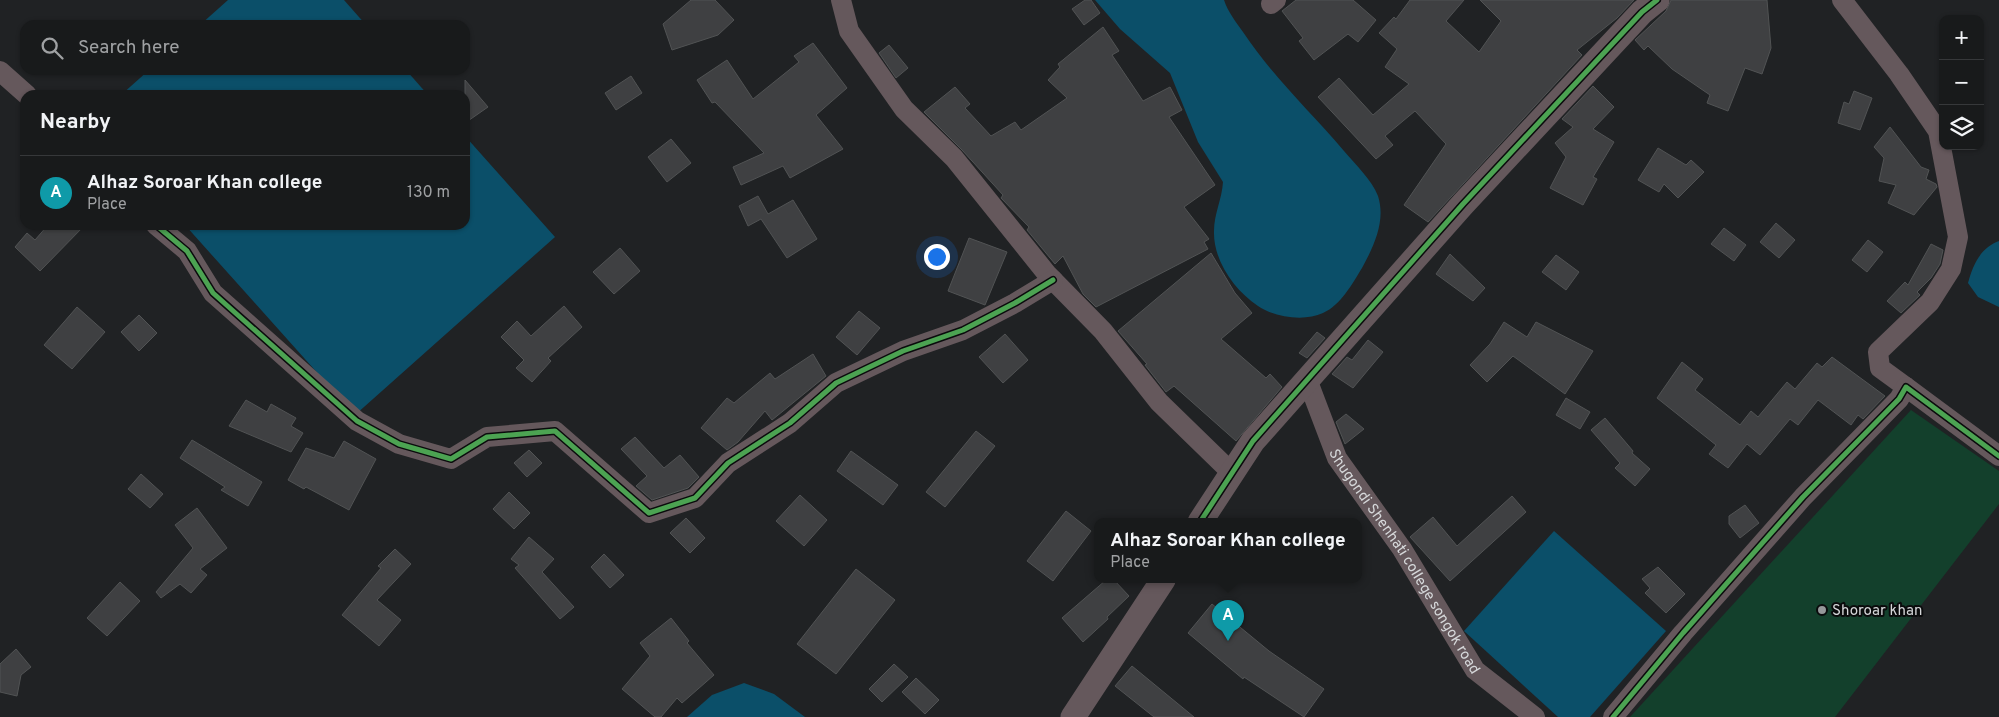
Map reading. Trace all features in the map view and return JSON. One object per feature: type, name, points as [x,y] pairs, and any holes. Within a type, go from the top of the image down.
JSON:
[{"type":"street","points":[[841,0],[849,31],[904,109],[954,158],[1053,280],[1103,331],[1159,402],[1232,473]]},
{"type":"street","points":[[1203,518],[1253,441],[1470,197],[1642,12],[1657,0]]},
{"type":"street","points":[[1842,0],[1899,74],[1938,131],[1958,237],[1950,269],[1930,302],[1878,352],[1880,368],[1999,456]]},
{"type":"street","points":[[0,71],[21,90]]},
{"type":"street","points":[[162,230],[188,251],[213,293],[357,421],[399,444],[451,459],[487,438],[555,431],[649,513],[695,498],[728,463],[790,423],[836,384],[903,351],[963,330],[1016,303],[1053,280]]},
{"type":"street","name":"Shugondi Shenhati college songok road","points":[[1308,379],[1337,458],[1402,549],[1474,670],[1535,717]]},
{"type":"street","points":[[1613,717],[1683,633],[1803,497],[1898,398],[1906,387]]},
{"type":"street","points":[[1073,717],[1161,583]]},
{"type":"green space","name":"Shoroar khan","points":[[1911,410],[1999,471],[1999,504],[1835,717],[1630,717]]},
{"type":"water","points":[[228,0],[344,0],[362,20],[206,20]]},
{"type":"water","points":[[1095,0],[1224,0],[1235,21],[1279,79],[1368,178],[1378,196],[1380,205],[1381,215],[1378,233],[1354,281],[1335,305],[1315,316],[1289,317],[1272,313],[1258,306],[1233,283],[1221,263],[1215,242],[1214,225],[1223,182],[1198,142],[1170,73],[1120,29]]},
{"type":"water","points":[[143,75],[410,75],[424,90],[127,90]]},
{"type":"water","points":[[470,142],[555,237],[355,415],[189,230],[470,230]]},
{"type":"water","points":[[1999,241],[1999,307],[1978,297],[1968,283],[1978,258],[1987,248]]},
{"type":"water","points":[[1554,531],[1666,631],[1590,717],[1558,717],[1464,631]]},
{"type":"water","points":[[744,683],[774,694],[805,717],[687,717],[712,695]]},
{"type":"building","points":[[691,0],[715,0],[734,20],[718,35],[672,50],[663,24]]},
{"type":"building","points":[[1085,0],[1091,0],[1100,13],[1084,25],[1072,9]]},
{"type":"building","points":[[1296,0],[1353,0],[1376,20],[1358,42],[1348,34],[1314,60],[1299,41],[1303,38],[1282,11]]},
{"type":"building","points":[[1410,0],[1464,0],[1446,21],[1479,52],[1501,21],[1480,0],[1634,0],[1617,18],[1577,50],[1582,55],[1428,222],[1404,205],[1446,144],[1415,111],[1385,136],[1393,145],[1376,159],[1318,97],[1339,78],[1373,115],[1409,84],[1385,67],[1397,49],[1379,33],[1394,17],[1396,19]]},
{"type":"building","points":[[1671,0],[1767,0],[1771,48],[1762,74],[1745,68],[1728,111],[1707,103],[1710,95],[1672,69],[1648,46],[1644,50],[1635,40],[1666,11]]},
{"type":"building","points":[[1103,27],[1119,51],[1112,55],[1143,101],[1170,87],[1182,110],[1169,117],[1215,185],[1184,207],[1209,239],[1204,242],[1208,249],[1096,307],[1083,294],[1063,256],[1055,264],[1027,230],[1029,227],[1001,198],[1003,195],[924,112],[955,87],[970,104],[965,108],[991,136],[1015,122],[1021,130],[1067,98],[1048,80],[1060,67],[1058,64]]},
{"type":"building","points":[[813,43],[847,88],[816,115],[843,149],[790,178],[783,166],[741,185],[733,167],[764,153],[715,102],[712,103],[697,80],[727,60],[753,99],[799,62],[794,56]]},
{"type":"building","points":[[889,45],[908,68],[896,78],[879,53]]},
{"type":"building","points":[[631,76],[642,93],[616,110],[605,93]]},
{"type":"building","points":[[465,80],[488,107],[470,120],[470,90],[465,90]]},
{"type":"building","points":[[1593,86],[1614,107],[1593,129],[1614,142],[1593,177],[1597,179],[1583,205],[1550,188],[1566,157],[1555,143],[1573,127],[1562,119]]},
{"type":"building","points":[[1854,91],[1872,98],[1860,130],[1838,123],[1844,102],[1849,104]]},
{"type":"building","points":[[1890,127],[1921,167],[1929,170],[1926,179],[1936,184],[1937,187],[1914,215],[1888,203],[1896,185],[1879,181],[1884,158],[1874,147]]},
{"type":"building","points":[[671,139],[691,163],[667,182],[648,157]]},
{"type":"building","points":[[1658,148],[1686,165],[1691,160],[1704,172],[1678,198],[1664,184],[1659,192],[1638,180]]},
{"type":"building","points":[[758,196],[768,214],[793,200],[817,239],[787,258],[761,219],[748,226],[739,206]]},
{"type":"building","points":[[1776,223],[1795,240],[1779,258],[1760,242]]},
{"type":"building","points":[[1724,228],[1746,245],[1734,261],[1711,244]]},
{"type":"building","points":[[44,230],[80,230],[40,271],[15,247],[27,233],[35,240]]},
{"type":"building","points":[[969,238],[1007,252],[985,305],[948,291]]},
{"type":"building","points":[[1868,240],[1883,252],[1867,272],[1852,260]]},
{"type":"building","points":[[1931,244],[1943,250],[1940,264],[1931,278],[1917,292],[1920,295],[1901,313],[1887,301],[1905,282],[1908,285]]},
{"type":"building","points":[[620,248],[640,271],[614,294],[593,272]]},
{"type":"building","points":[[1211,253],[1235,293],[1252,313],[1221,339],[1266,378],[1270,374],[1282,387],[1236,441],[1174,386],[1166,392],[1145,365],[1147,364],[1118,331]]},
{"type":"building","points":[[1450,254],[1485,288],[1473,301],[1436,274]]},
{"type":"building","points":[[1556,255],[1579,272],[1566,290],[1542,272]]},
{"type":"building","points":[[564,306],[582,327],[548,358],[551,361],[532,382],[516,368],[524,360],[501,337],[517,321],[531,336]]},
{"type":"building","points":[[77,307],[105,332],[72,369],[44,345]]},
{"type":"building","points":[[859,311],[880,328],[857,355],[836,337]]},
{"type":"building","points":[[139,315],[157,333],[139,351],[121,332]]},
{"type":"building","points":[[1504,322],[1527,337],[1536,322],[1593,351],[1565,394],[1513,356],[1487,382],[1470,365],[1490,344]]},
{"type":"building","points":[[1317,332],[1325,338],[1307,358],[1299,353]]},
{"type":"building","points":[[1005,334],[1028,360],[1003,383],[979,357]]},
{"type":"building","points":[[1368,340],[1383,352],[1353,388],[1332,374],[1347,357],[1352,360]]},
{"type":"building","points":[[813,354],[826,376],[772,420],[765,411],[738,442],[727,450],[701,428],[727,398],[734,403],[770,373],[775,379]]},
{"type":"building","points":[[1832,357],[1885,396],[1863,419],[1858,415],[1851,425],[1818,400],[1798,425],[1790,419],[1760,455],[1747,444],[1728,468],[1709,454],[1716,445],[1657,398],[1682,362],[1703,379],[1695,390],[1740,425],[1751,411],[1758,417],[1787,382],[1795,389],[1817,363],[1822,367]]},
{"type":"building","points":[[1566,398],[1590,412],[1580,429],[1556,415]]},
{"type":"building","points":[[246,400],[267,412],[271,404],[296,418],[291,426],[303,433],[291,452],[229,426]]},
{"type":"building","points":[[1346,414],[1364,429],[1345,444],[1336,422]]},
{"type":"building","points":[[1605,418],[1633,451],[1632,453],[1650,469],[1635,486],[1615,468],[1620,463],[1591,430]]},
{"type":"building","points":[[976,431],[995,446],[945,507],[926,492]]},
{"type":"building","points":[[635,437],[664,468],[680,455],[699,477],[688,488],[652,500],[636,486],[647,476],[621,449]]},
{"type":"building","points":[[192,440],[262,482],[248,506],[221,490],[225,487],[180,458]]},
{"type":"building","points":[[344,441],[376,459],[349,510],[306,487],[304,489],[288,480],[306,448],[334,458]]},
{"type":"building","points":[[529,450],[542,463],[527,477],[514,463]]},
{"type":"building","points":[[851,451],[898,485],[883,505],[837,471]]},
{"type":"building","points":[[141,474],[163,494],[150,508],[128,489]]},
{"type":"building","points":[[509,492],[530,513],[514,529],[493,509]]},
{"type":"building","points":[[800,495],[827,520],[804,546],[776,521]]},
{"type":"building","points":[[1512,496],[1526,512],[1450,581],[1410,537],[1433,517],[1457,546]]},
{"type":"building","points":[[1745,505],[1759,523],[1740,538],[1729,524],[1729,516]]},
{"type":"building","points":[[197,508],[227,548],[200,569],[207,575],[191,593],[180,584],[161,598],[156,592],[193,548],[175,525]]},
{"type":"building","points":[[1066,511],[1091,531],[1053,581],[1027,561]]},
{"type":"building","points":[[686,518],[705,538],[690,553],[670,533]]},
{"type":"building","points":[[529,537],[554,559],[542,572],[574,607],[560,619],[515,568],[519,565],[511,559]]},
{"type":"building","points":[[395,549],[411,564],[377,600],[401,620],[379,646],[342,615],[381,568],[378,566]]},
{"type":"building","points":[[604,554],[624,575],[610,588],[591,567]]},
{"type":"building","points":[[1658,567],[1685,594],[1666,613],[1645,593],[1650,588],[1642,579]]},
{"type":"building","points":[[856,569],[895,600],[836,674],[797,644]]},
{"type":"building","points":[[120,582],[140,601],[107,636],[87,618]]},
{"type":"building","points":[[1103,583],[1117,583],[1129,596],[1083,642],[1062,618]]},
{"type":"building","points":[[1212,604],[1269,651],[1324,689],[1304,717],[1244,677],[1243,679],[1188,633]]},
{"type":"building","points":[[671,618],[689,641],[687,643],[714,675],[682,703],[677,698],[661,717],[655,717],[622,689],[650,656],[640,643]]},
{"type":"building","points":[[16,649],[31,667],[21,675],[17,696],[0,692],[0,664]]},
{"type":"building","points":[[894,664],[908,677],[882,702],[869,689]]},
{"type":"building","points":[[1132,666],[1194,717],[1154,717],[1115,686]]},
{"type":"building","points":[[916,678],[939,700],[925,714],[902,692]]},
{"type":"cycle path","points":[[1203,518],[1253,441],[1463,204],[1642,12],[1657,0]]},
{"type":"cycle path","points":[[162,230],[187,251],[213,293],[357,421],[399,444],[451,459],[487,437],[555,431],[649,513],[695,498],[728,463],[790,423],[836,383],[903,351],[963,330],[1015,303],[1053,280]]},
{"type":"cycle path","points":[[1613,717],[1683,633],[1803,497],[1899,399],[1906,387],[1999,456]]},
{"type":"place","name":"Shoroar khan","points":[[1822,610]]},
{"type":"place","name":"Alhaz Soroar Khan college","points":[[1228,641]]}]
